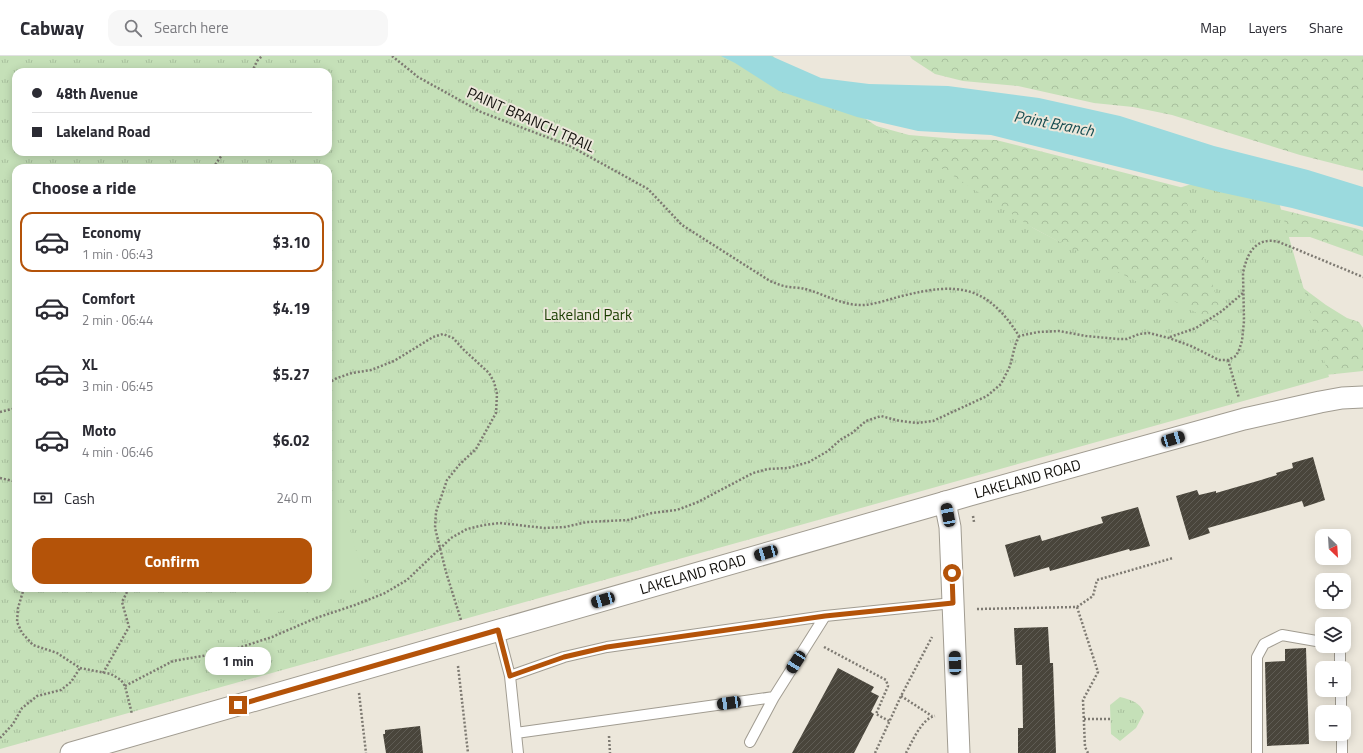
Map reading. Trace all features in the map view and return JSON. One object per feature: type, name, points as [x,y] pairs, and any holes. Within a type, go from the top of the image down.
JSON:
[{"type":"street","name":"LAKELAND ROAD","points":[[71,753],[945,502],[1244,419],[1320,402],[1342,398],[1363,397]]},
{"type":"street","points":[[945,502],[950,527],[959,753]]},
{"type":"lane","points":[[510,676],[564,657],[607,647],[825,616],[953,603]]},
{"type":"lane","points":[[750,742],[774,696],[825,616]]},
{"type":"lane","points":[[498,630],[510,676],[518,753]]},
{"type":"lane","points":[[1257,753],[1257,658],[1264,644],[1282,634],[1315,641]]},
{"type":"lane","points":[[516,733],[774,696]]},
{"type":"lane","points":[[1342,741],[1342,753]]},
{"type":"path","points":[[254,68],[257,61],[262,56]]},
{"type":"path","name":"PAINT BRANCH TRAIL","points":[[392,56],[418,77],[482,112],[570,146],[648,189],[682,224],[770,281],[783,286],[804,288],[845,304],[864,305],[939,289],[962,289],[982,296],[995,306],[1009,321],[1019,336]]},
{"type":"path","points":[[125,686],[173,661],[226,652],[385,593],[407,580],[451,538],[461,532],[484,525],[500,523],[544,528],[565,527],[587,522],[628,520],[652,513],[677,510],[698,502],[753,472],[768,469],[788,468],[809,462],[828,451],[840,440],[866,422],[881,416],[900,421],[917,423],[933,420],[986,396],[1001,384],[1010,366],[1019,336],[1038,332],[1058,331],[1086,336],[1128,339],[1139,334],[1149,333],[1191,346],[1218,360],[1228,360],[1236,356],[1242,341],[1244,321],[1243,273],[1247,257],[1253,248],[1263,241],[1271,240],[1279,242],[1363,278]]},
{"type":"path","points":[[1169,338],[1196,328],[1222,311],[1244,292]]},
{"type":"path","points":[[332,381],[352,373],[371,370],[394,361],[433,337],[444,334],[453,338],[489,373],[494,382],[497,394],[496,413],[476,449],[460,464],[447,480],[436,512],[435,528],[461,622]]},
{"type":"path","points":[[1228,360],[1244,419]]},
{"type":"path","points":[[0,412],[12,409]]},
{"type":"path","points":[[0,478],[12,480]]},
{"type":"path","points":[[977,609],[1076,607],[1093,596],[1097,580],[1173,558]]},
{"type":"path","points":[[23,592],[18,608],[17,622],[22,633],[33,645],[57,653],[80,668],[111,674],[116,677],[125,686],[132,715]]},
{"type":"path","points":[[103,673],[129,627],[122,602],[127,592]]},
{"type":"path","points":[[1076,607],[1098,672],[1083,700],[1085,747],[1088,753]]},
{"type":"path","points":[[876,753],[901,696],[935,632]]},
{"type":"path","points":[[810,640],[886,680],[888,686],[876,714],[889,721]]},
{"type":"path","points":[[458,666],[468,753]]},
{"type":"path","points":[[0,738],[13,724],[22,708],[37,696],[61,690],[71,682],[80,668]]},
{"type":"path","points":[[359,693],[366,753]]},
{"type":"path","points":[[901,696],[932,716],[938,716]]},
{"type":"path","points":[[906,753],[919,729],[932,716]]},
{"type":"path","points":[[1084,719],[1110,719]]},
{"type":"green space","name":"Lakeland Park","points":[[0,56],[773,56],[789,76],[858,114],[1035,229],[1226,328],[1182,187],[1262,162],[1268,164],[1329,377],[0,749]]},
{"type":"green space","points":[[714,56],[836,115],[909,135],[956,139],[996,140],[1223,198],[1283,210],[1358,229],[1363,231],[1363,256],[1310,237],[1284,237],[1232,335]]},
{"type":"green space","points":[[910,56],[1363,56],[1363,171],[1300,155],[1172,115],[1133,107],[1094,103],[1018,86],[963,81],[935,74],[912,59]]},
{"type":"green space","points":[[1295,282],[1326,305],[1347,318],[1359,322],[1363,328],[1363,371],[1316,376]]},
{"type":"green space","points":[[343,505],[366,586],[318,600],[315,592],[332,592],[332,509]]},
{"type":"green space","points":[[254,592],[306,592],[309,603],[261,617]]},
{"type":"green space","points":[[1120,697],[1138,704],[1144,713],[1136,728],[1120,741],[1111,734],[1110,705]]},
{"type":"water","name":"Paint Branch","points":[[721,56],[771,56],[821,78],[869,84],[948,86],[1039,98],[1120,116],[1214,146],[1308,170],[1363,187],[1363,227],[1292,208],[1219,192],[991,135],[918,131],[857,117],[779,91],[735,63]]},
{"type":"building","points":[[1313,457],[1325,500],[1304,507],[1302,501],[1208,528],[1210,533],[1189,540],[1176,496],[1197,490],[1199,495],[1216,491],[1216,493],[1277,475],[1276,473],[1293,468],[1292,463]]},
{"type":"building","points":[[1138,507],[1150,546],[1130,551],[1129,549],[1050,571],[1049,567],[1014,577],[1005,545],[1040,535],[1042,541],[1103,523],[1101,517]]},
{"type":"building","points":[[1048,627],[1050,663],[1053,663],[1056,753],[1018,753],[1018,728],[1023,728],[1022,665],[1016,665],[1014,628]]},
{"type":"building","points":[[1306,648],[1309,744],[1267,746],[1265,662],[1285,661],[1285,649]]},
{"type":"building","points":[[838,668],[874,687],[871,692],[879,696],[871,712],[874,714],[854,753],[792,753]]},
{"type":"building","points":[[420,726],[423,753],[386,753],[383,734],[385,734],[385,730]]},
{"type":"route","points":[[238,705],[498,630],[510,676],[564,657],[607,647],[825,616],[953,603],[952,573]]}]
